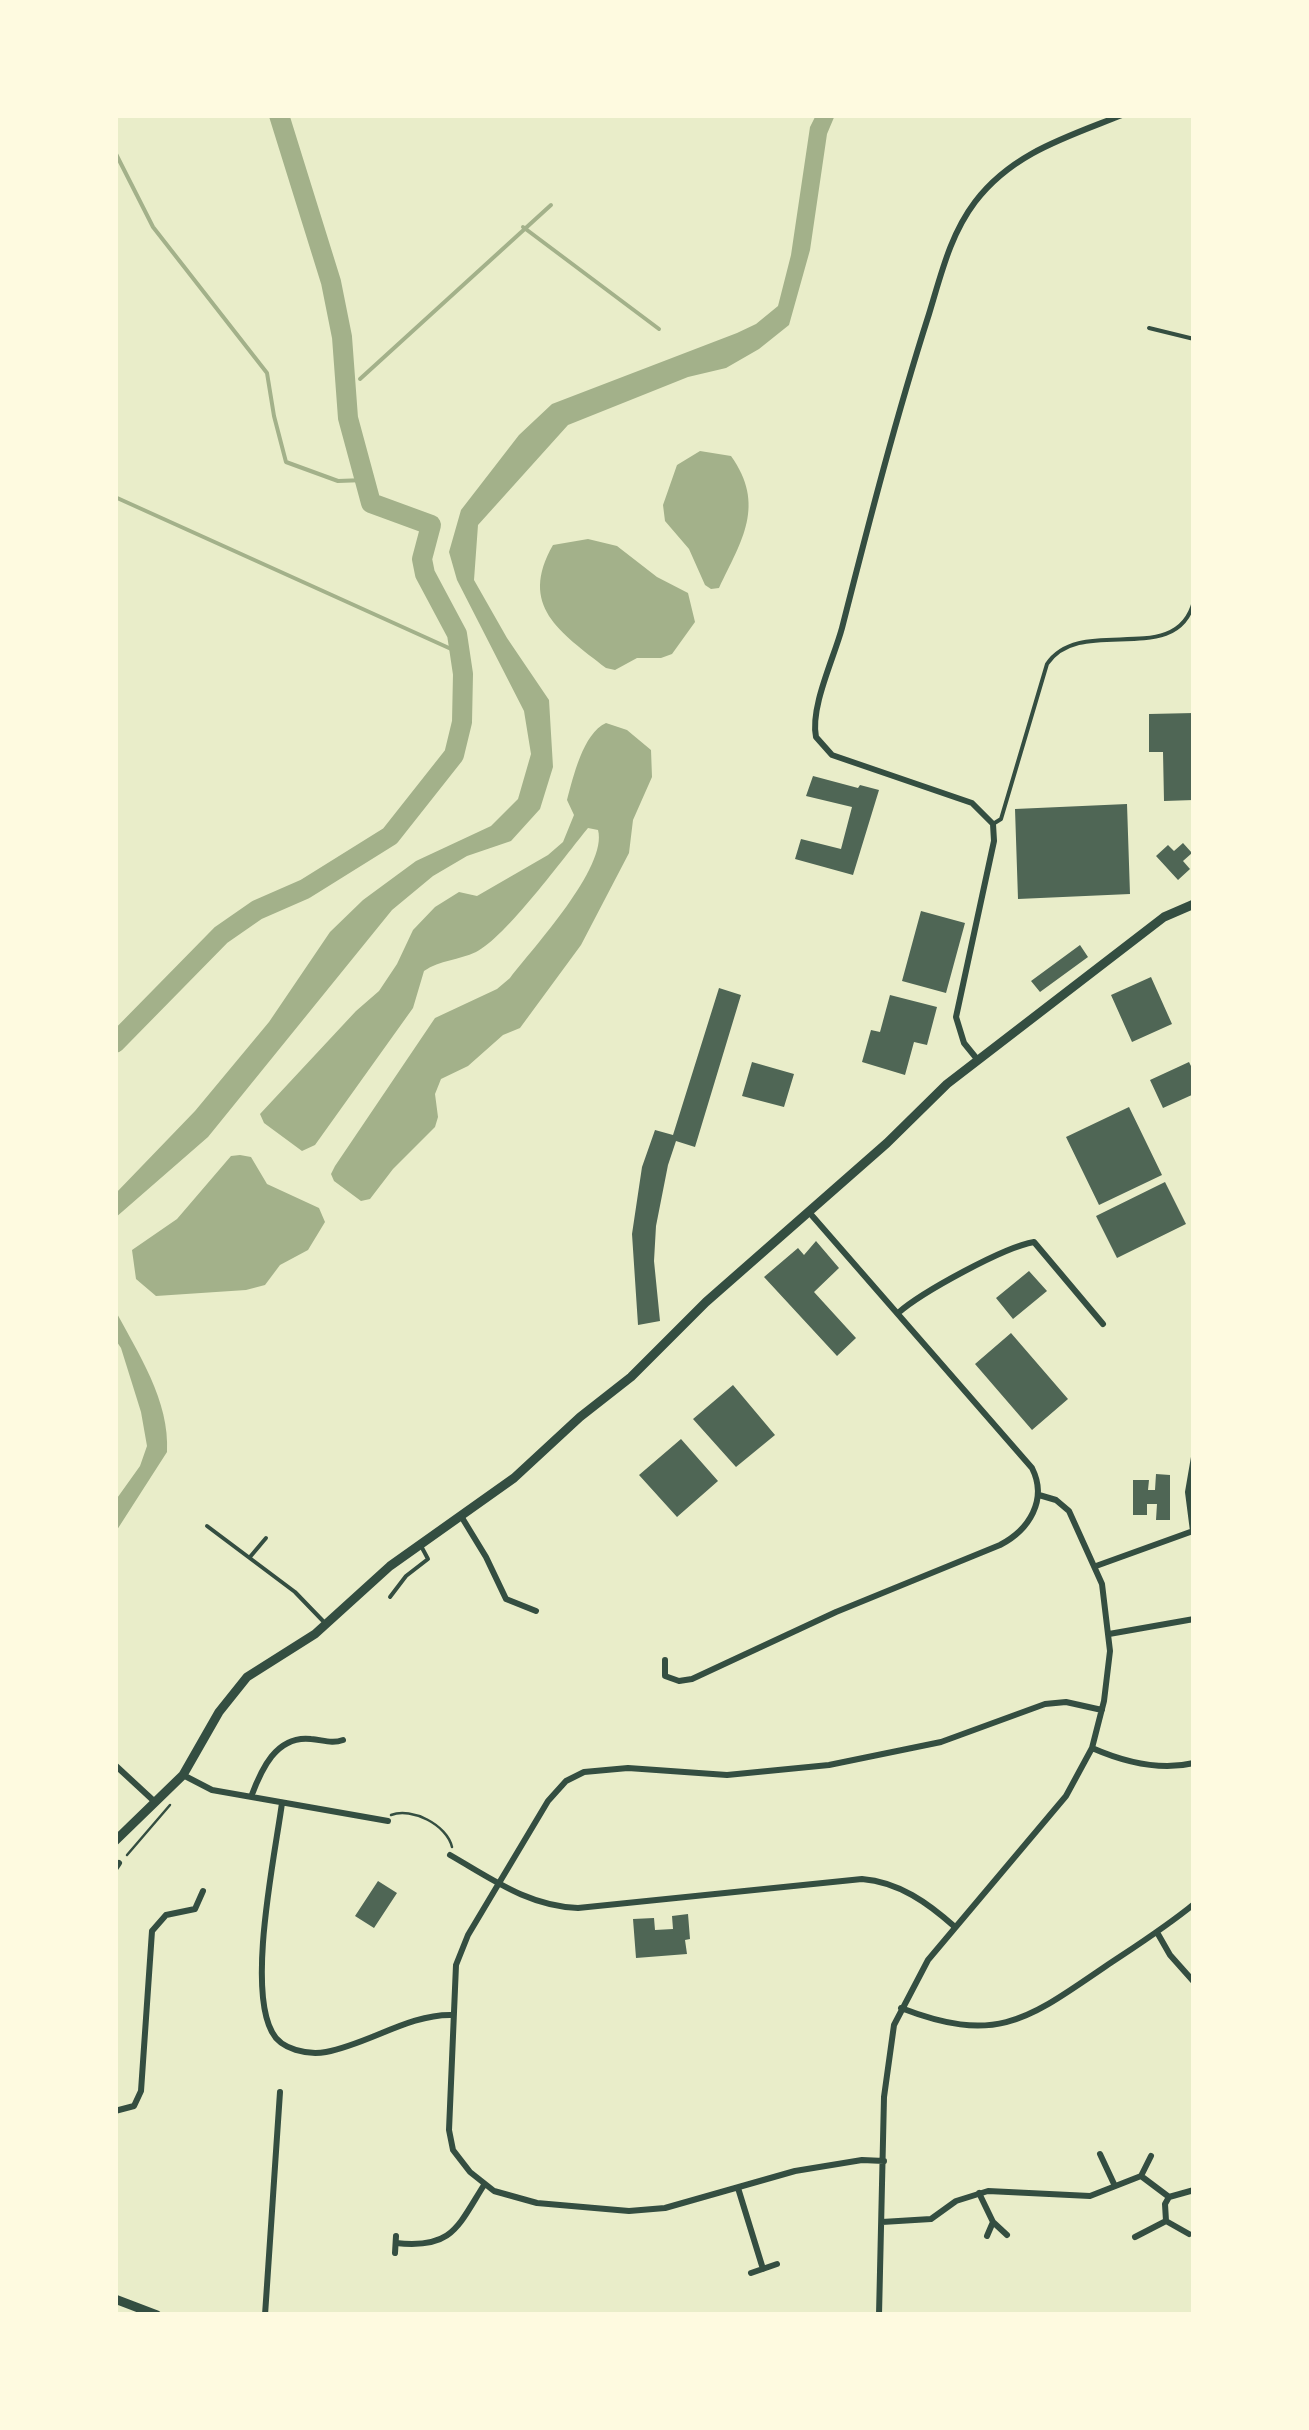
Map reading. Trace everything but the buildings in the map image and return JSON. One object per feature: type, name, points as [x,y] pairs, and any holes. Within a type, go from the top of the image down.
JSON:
[{"type":"street","points":[[977,1059],[964,1044],[956,1017],[994,841],[993,824],[972,803],[832,755],[816,737],[816,715],[904,392],[948,252],[964,218],[988,185],[1022,158],[1063,137],[1122,115]]},
{"type":"street","points":[[115,1841],[183,1775],[237,1688],[270,1660],[306,1640],[419,1543],[514,1478],[580,1417],[631,1377],[808,1210],[977,1059],[1164,918],[1194,904]]},
{"type":"street","points":[[665,1660],[665,1676],[679,1681],[692,1679],[848,1606],[956,1565],[1015,1537],[1032,1516],[1039,1495],[1032,1468],[808,1210]]},
{"type":"street","points":[[898,1313],[971,1270],[1034,1242],[1103,1324]]},
{"type":"street","points":[[1096,1566],[1193,1531],[1188,1492],[1194,1457]]},
{"type":"street","points":[[878,2315],[886,2070],[894,2024],[928,1960],[1066,1796],[1092,1748],[1108,1684],[1109,1634],[1105,1597],[1096,1566],[1069,1511],[1056,1500],[1039,1495]]},
{"type":"street","points":[[460,1515],[506,1599],[536,1611]]},
{"type":"street","points":[[496,1607],[506,1599]]},
{"type":"street","points":[[1109,1634],[1194,1619]]},
{"type":"street","points":[[884,2161],[862,2160],[811,2168],[652,2210],[610,2211],[537,2203],[494,2192],[460,2161],[449,2139],[452,2015],[461,1950],[556,1790],[584,1772],[628,1768],[727,1775],[813,1767],[941,1742],[1045,1704],[1066,1702],[1102,1710]]},
{"type":"street","points":[[251,1797],[262,1767],[289,1742],[302,1738],[338,1743],[344,1740]]},
{"type":"street","points":[[1092,1748],[1136,1763],[1194,1763]]},
{"type":"street","points":[[115,1765],[156,1802]]},
{"type":"street","points":[[183,1775],[201,1787],[388,1821]]},
{"type":"street","points":[[282,1803],[265,1924],[265,2002],[272,2034],[284,2045],[322,2053],[432,2016],[452,2015]]},
{"type":"street","points":[[450,1855],[537,1903],[578,1908],[872,1880],[900,1888],[934,1908],[956,1927]]},
{"type":"street","points":[[115,2110],[134,2106],[141,2091],[149,1952],[155,1924],[166,1914],[195,1909],[203,1892]]},
{"type":"street","points":[[901,2008],[934,2020],[970,2026],[1017,2020],[1049,2006],[1158,1934],[1194,1904]]},
{"type":"street","points":[[1158,1934],[1194,1982]]},
{"type":"street","points":[[265,2315],[280,2092]]},
{"type":"street","points":[[1100,2154],[1114,2184]]},
{"type":"street","points":[[882,2222],[930,2219],[956,2201],[998,2190],[1084,2196],[1141,2176],[1150,2156]]},
{"type":"street","points":[[1141,2176],[1169,2197]]},
{"type":"street","points":[[395,2252],[396,2239],[425,2244],[450,2236],[484,2185]]},
{"type":"street","points":[[738,2188],[762,2269]]},
{"type":"street","points":[[1166,2221],[1165,2204],[1169,2197],[1194,2190]]},
{"type":"street","points":[[978,2193],[993,2222],[1007,2236]]},
{"type":"street","points":[[1166,2221],[1188,2234]]},
{"type":"street","points":[[1135,2236],[1166,2221]]},
{"type":"street","points":[[987,2236],[993,2222]]},
{"type":"street","points":[[751,2273],[778,2264]]},
{"type":"street","points":[[115,2299],[153,2315]]},
{"type":"lane","points":[[1150,328],[1194,339]]},
{"type":"lane","points":[[993,824],[1001,819],[1054,655],[1087,641],[1175,632],[1194,601]]},
{"type":"lane","points":[[207,1526],[295,1592],[326,1624]]},
{"type":"lane","points":[[250,1558],[266,1538]]},
{"type":"lane","points":[[390,1597],[406,1576],[428,1559],[419,1543]]},
{"type":"path","points":[[117,1866],[170,1804]]},
{"type":"path","points":[[388,1821],[396,1813],[414,1814],[446,1833],[452,1844],[450,1855]]},
{"type":"shaded area","points":[[816,115],[835,115],[827,134],[810,250],[789,325],[726,368],[688,377],[568,425],[478,525],[474,580],[549,700],[553,767],[540,809],[511,841],[467,856],[433,876],[392,910],[208,1137],[115,1218],[115,1194],[195,1111],[269,1022],[330,932],[363,900],[416,861],[491,826],[518,799],[531,754],[524,711],[457,580],[449,552],[461,510],[519,435],[552,404],[737,333],[778,306],[791,255],[810,127]]},
{"type":"shaded area","points":[[700,451],[731,456],[747,491],[749,507],[736,554],[719,588],[711,589],[705,585],[689,549],[665,521],[663,505],[677,465]]},
{"type":"shaded area","points":[[588,539],[617,546],[657,577],[688,593],[695,622],[672,654],[637,658],[615,670],[606,668],[573,642],[549,616],[540,585],[543,566],[553,545]]},
{"type":"shaded area","points":[[606,723],[627,730],[651,750],[652,777],[633,820],[629,853],[581,945],[520,1028],[503,1035],[468,1066],[441,1079],[435,1094],[435,1127],[393,1169],[370,1199],[361,1201],[334,1181],[331,1174],[335,1166],[435,1018],[497,989],[551,928],[592,865],[598,830],[588,828],[518,914],[488,944],[424,971],[413,1008],[315,1145],[302,1151],[264,1123],[260,1114],[379,991],[413,930],[435,907],[459,892],[477,896],[548,855],[563,842],[574,815],[567,800],[576,769],[591,736]]},
{"type":"shaded area","points":[[231,1156],[251,1157],[267,1184],[319,1208],[325,1222],[308,1250],[280,1265],[265,1285],[246,1290],[156,1296],[136,1279],[132,1250],[177,1219]]},
{"type":"shaded area","points":[[115,1310],[158,1396],[167,1433],[167,1452],[115,1533],[115,1501],[140,1466],[147,1446],[141,1412],[115,1339]]},
{"type":"waterway","points":[[115,1043],[221,935],[257,910],[305,889],[390,836],[454,755],[462,722],[463,674],[457,634],[425,574],[422,559],[431,525],[371,503],[348,418],[342,337],[331,282],[279,115]]},
{"type":"waterway","points":[[115,152],[153,227],[267,373],[286,462],[338,481],[365,480]]},
{"type":"waterway","points":[[360,379],[551,205]]},
{"type":"waterway","points":[[523,227],[659,329]]},
{"type":"waterway","points":[[346,391],[350,388]]},
{"type":"waterway","points":[[115,497],[460,653]]}]
